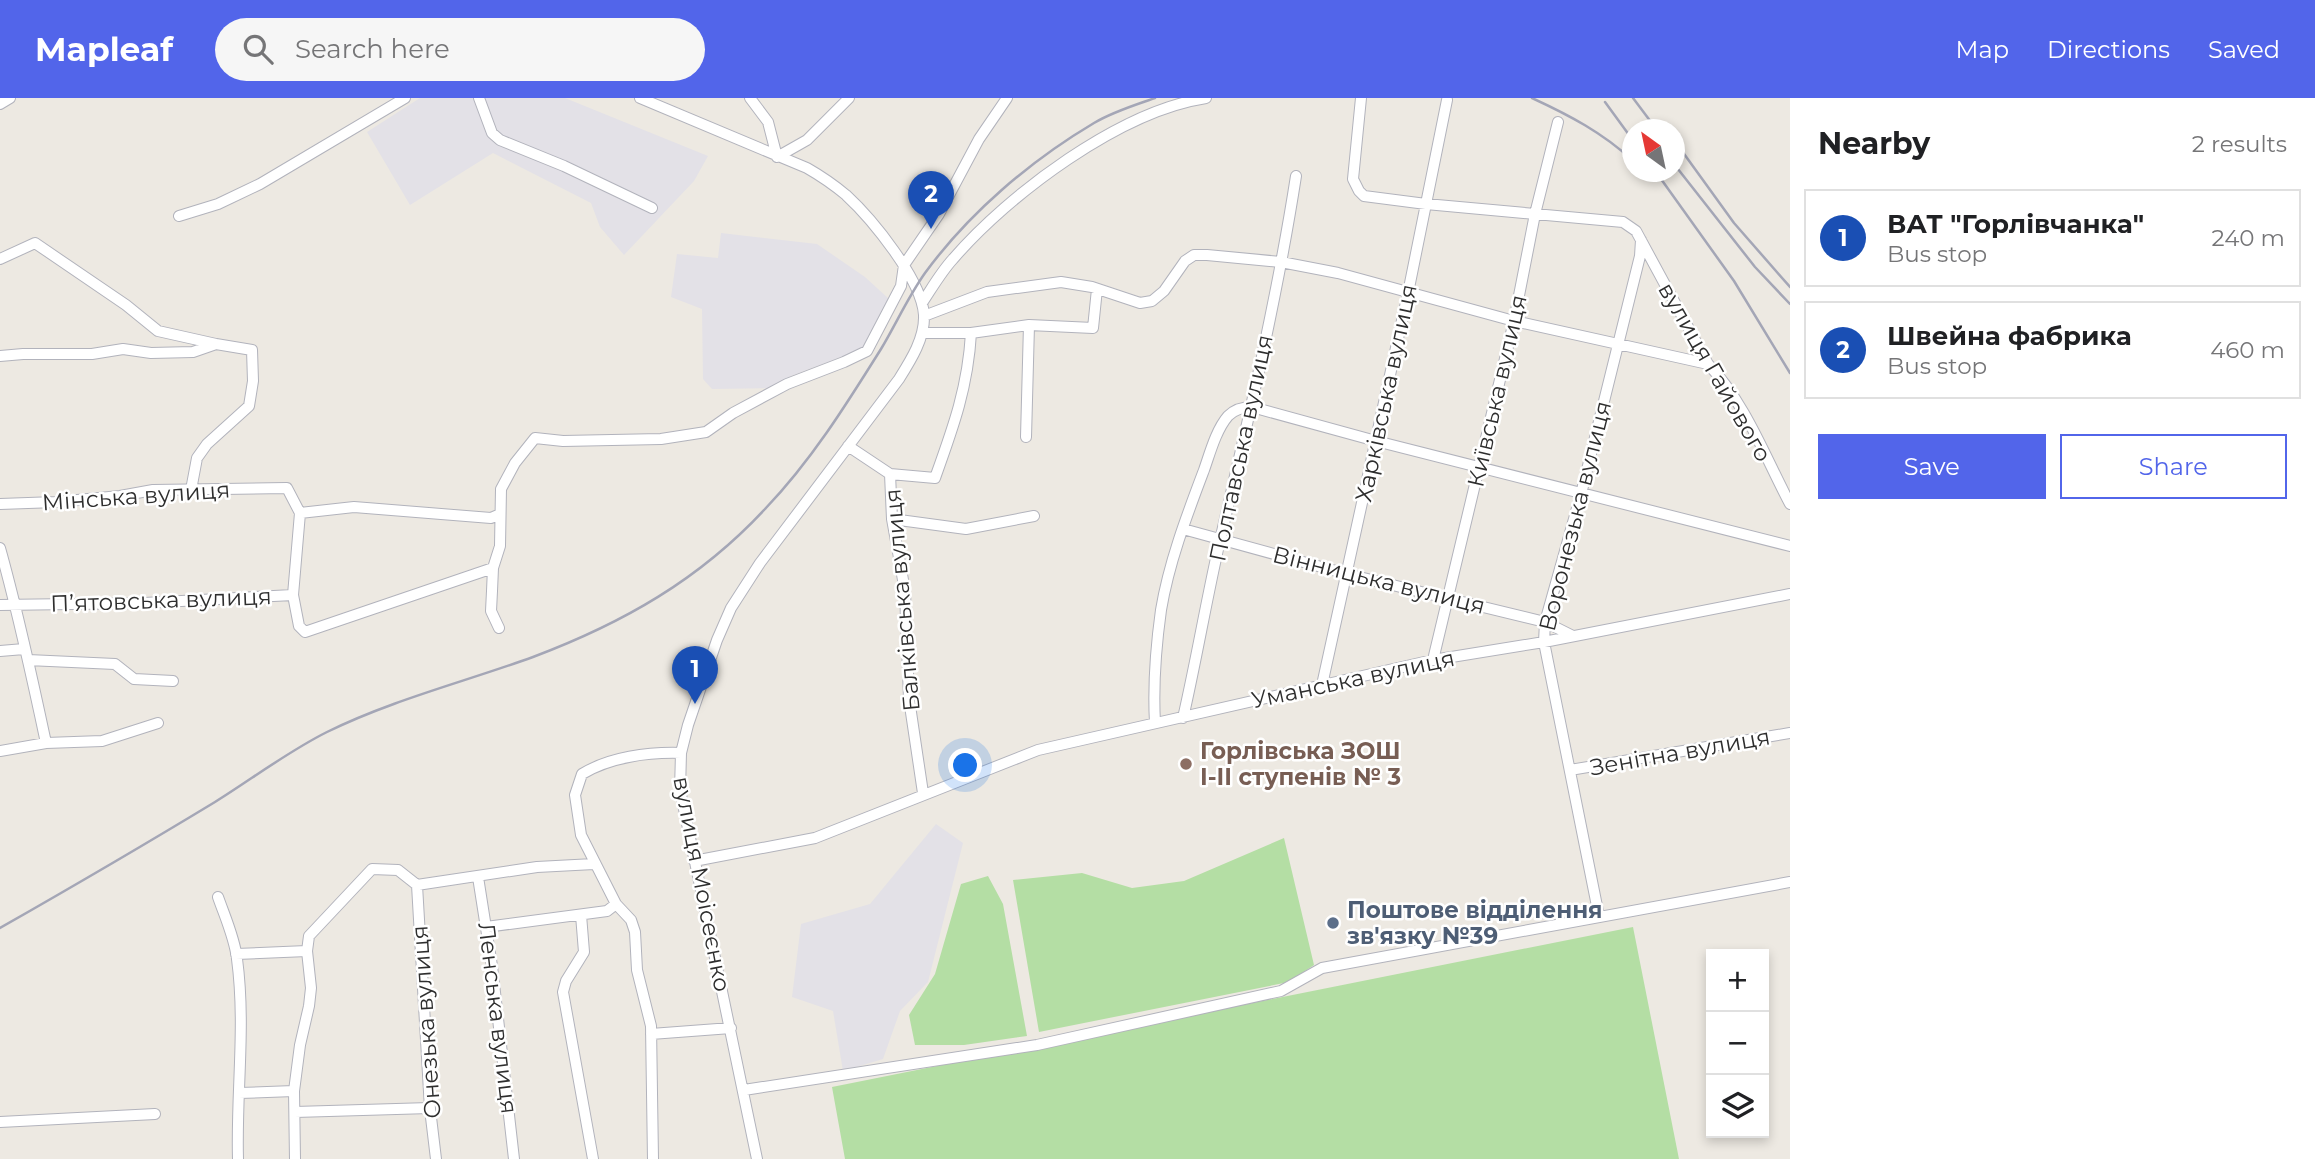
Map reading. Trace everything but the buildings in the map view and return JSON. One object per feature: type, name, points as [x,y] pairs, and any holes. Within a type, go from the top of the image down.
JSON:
[{"type":"street","points":[[0,104],[10,98]]},
{"type":"street","points":[[179,216],[218,204],[260,184],[405,98]]},
{"type":"street","points":[[479,98],[492,133],[500,140],[564,166],[652,208]]},
{"type":"street","name":"вулиця Моісеєнко","points":[[640,98],[807,168],[845,194],[904,265],[922,300],[924,316],[922,333],[914,354],[899,379],[760,563],[732,608],[717,640],[681,753],[680,790],[757,1159]]},
{"type":"street","points":[[750,98],[768,122],[777,156],[807,140],[849,98]]},
{"type":"street","points":[[499,628],[491,611],[493,568],[500,546],[502,489],[515,463],[536,438],[563,442],[661,439],[706,432],[733,413],[787,384],[867,351],[901,286],[904,265],[939,214],[979,139],[1007,98]]},
{"type":"street","points":[[922,300],[952,260],[993,219],[1050,172],[1097,139],[1145,117],[1206,98]]},
{"type":"street","points":[[1362,98],[1353,179],[1364,195],[1426,204],[1623,222],[1636,231],[1641,240]]},
{"type":"street","name":"Харківська вулиця","points":[[1322,685],[1408,293],[1447,100]]},
{"type":"street","name":"Київська вулиця","points":[[1433,660],[1450,597],[1558,122]]},
{"type":"street","name":"Полтавська вулиця","points":[[1183,718],[1220,539],[1252,407],[1282,262],[1296,177]]},
{"type":"street","name":"Воронезька вулиця","points":[[1599,916],[1544,642],[1545,622],[1581,494],[1640,256],[1641,240]]},
{"type":"street","name":"вулиця Гайового","points":[[1641,240],[1708,365],[1722,379],[1754,430],[1790,504]]},
{"type":"street","points":[[0,259],[35,243],[127,305],[158,331],[252,350],[253,381],[249,406],[206,444],[197,458],[191,490]]},
{"type":"street","points":[[924,316],[987,292],[1061,282],[1097,289],[1140,303],[1152,301],[1164,292],[1185,261],[1207,254],[1282,262],[1338,273],[1514,321],[1708,365]]},
{"type":"street","points":[[922,333],[971,333],[1029,326],[1093,328],[1097,289]]},
{"type":"street","points":[[1026,436],[1029,326]]},
{"type":"street","name":"Балківська вулиця","points":[[923,793],[909,699],[905,591],[892,519],[890,474],[935,478],[958,412],[969,368],[971,333]]},
{"type":"street","points":[[0,356],[92,354],[123,349],[193,352],[216,344]]},
{"type":"street","points":[[1155,723],[1161,610],[1183,529],[1215,440],[1228,416],[1241,407],[1252,407],[1581,494],[1790,545]]},
{"type":"street","points":[[848,446],[890,474]]},
{"type":"street","name":"Мінська вулиця","points":[[0,503],[56,502],[153,490],[287,488],[300,513]]},
{"type":"street","points":[[293,595],[300,513],[354,507],[491,517],[500,514]]},
{"type":"street","points":[[892,519],[966,529],[1034,516]]},
{"type":"street","name":"Вінницька вулиця","points":[[1183,529],[1347,574],[1545,622],[1573,636]]},
{"type":"street","points":[[0,548],[16,604],[46,743]]},
{"type":"street","name":"П’ятовська вулиця","points":[[0,605],[144,603],[293,595],[299,626],[305,632],[493,568]]},
{"type":"street","name":"Уманська вулиця","points":[[694,861],[815,838],[923,793],[1038,750],[1433,660],[1544,642],[1790,594]]},
{"type":"street","points":[[0,651],[115,664],[134,678],[173,681]]},
{"type":"street","points":[[0,751],[46,743],[102,741],[158,723]]},
{"type":"street","name":"Зенітна вулиця","points":[[1570,771],[1790,733]]},
{"type":"street","points":[[653,1159],[651,1034],[637,970],[635,932],[631,920],[616,904],[581,835],[575,795],[582,774],[593,768],[642,755],[681,753]]},
{"type":"street","points":[[295,1159],[293,1091],[310,997],[307,951],[309,936],[372,869],[398,870],[417,885],[537,867],[594,864]]},
{"type":"street","name":"Ленська вулиця","points":[[478,877],[514,1159]]},
{"type":"street","points":[[744,1090],[1037,1045],[1282,991],[1322,968],[1790,882]]},
{"type":"street","name":"Онезька вулиця","points":[[417,885],[430,1108],[436,1159]]},
{"type":"street","points":[[218,897],[236,954],[242,1059],[238,1159]]},
{"type":"street","points":[[486,927],[581,915],[612,909],[616,904]]},
{"type":"street","points":[[581,915],[583,952],[566,981],[563,992],[593,1159]]},
{"type":"street","points":[[236,954],[307,951]]},
{"type":"street","points":[[651,1034],[731,1028]]},
{"type":"street","points":[[239,1093],[293,1091]]},
{"type":"street","points":[[295,1112],[430,1108]]},
{"type":"street","points":[[0,1122],[155,1114]]},
{"type":"shaded area","points":[[420,98],[565,98],[708,156],[694,181],[624,255],[600,227],[591,203],[493,153],[410,205],[367,132]]},
{"type":"shaded area","points":[[721,233],[817,244],[865,277],[889,299],[865,348],[791,376],[773,388],[712,389],[703,379],[702,309],[671,297],[677,254],[718,258]]},
{"type":"shaded area","points":[[936,824],[963,843],[928,982],[900,1011],[883,1059],[843,1071],[833,1011],[792,997],[801,924],[870,904]]},
{"type":"green space","points":[[1284,838],[1314,965],[1289,982],[1039,1032],[1013,880],[1082,873],[1132,888],[1184,881]]},
{"type":"green space","points":[[988,876],[1003,904],[1027,1036],[964,1045],[915,1045],[909,1015],[935,974],[961,884]]},
{"type":"green space","points":[[1633,927],[1679,1159],[845,1159],[832,1087]]},
{"type":"railway","points":[[0,928],[108,866],[327,732],[403,701],[566,644],[629,614],[686,578],[740,534],[798,472],[855,391],[925,273],[981,209],[1024,171],[1070,138],[1108,115],[1155,98]]},
{"type":"railway","points":[[1532,98],[1585,125],[1622,152]]},
{"type":"railway","points":[[1633,98],[1649,119]]},
{"type":"railway","points":[[1605,102],[1622,125]]},
{"type":"railway","points":[[1685,155],[1734,223],[1790,287]]},
{"type":"railway","points":[[1685,178],[1755,267],[1790,304]]},
{"type":"railway","points":[[1663,182],[1734,281],[1790,373]]},
{"type":"place","name":"Швейна фабрика","points":[[931,229]]},
{"type":"place","name":"ВАТ \"Горлівчанка\"","points":[[695,704]]},
{"type":"place","name":"Горлівська ЗОШ І-ІІ ступенів № 3","points":[[1186,764]]},
{"type":"place","name":"Поштове відділення зв'язку №39","points":[[1333,923]]}]
